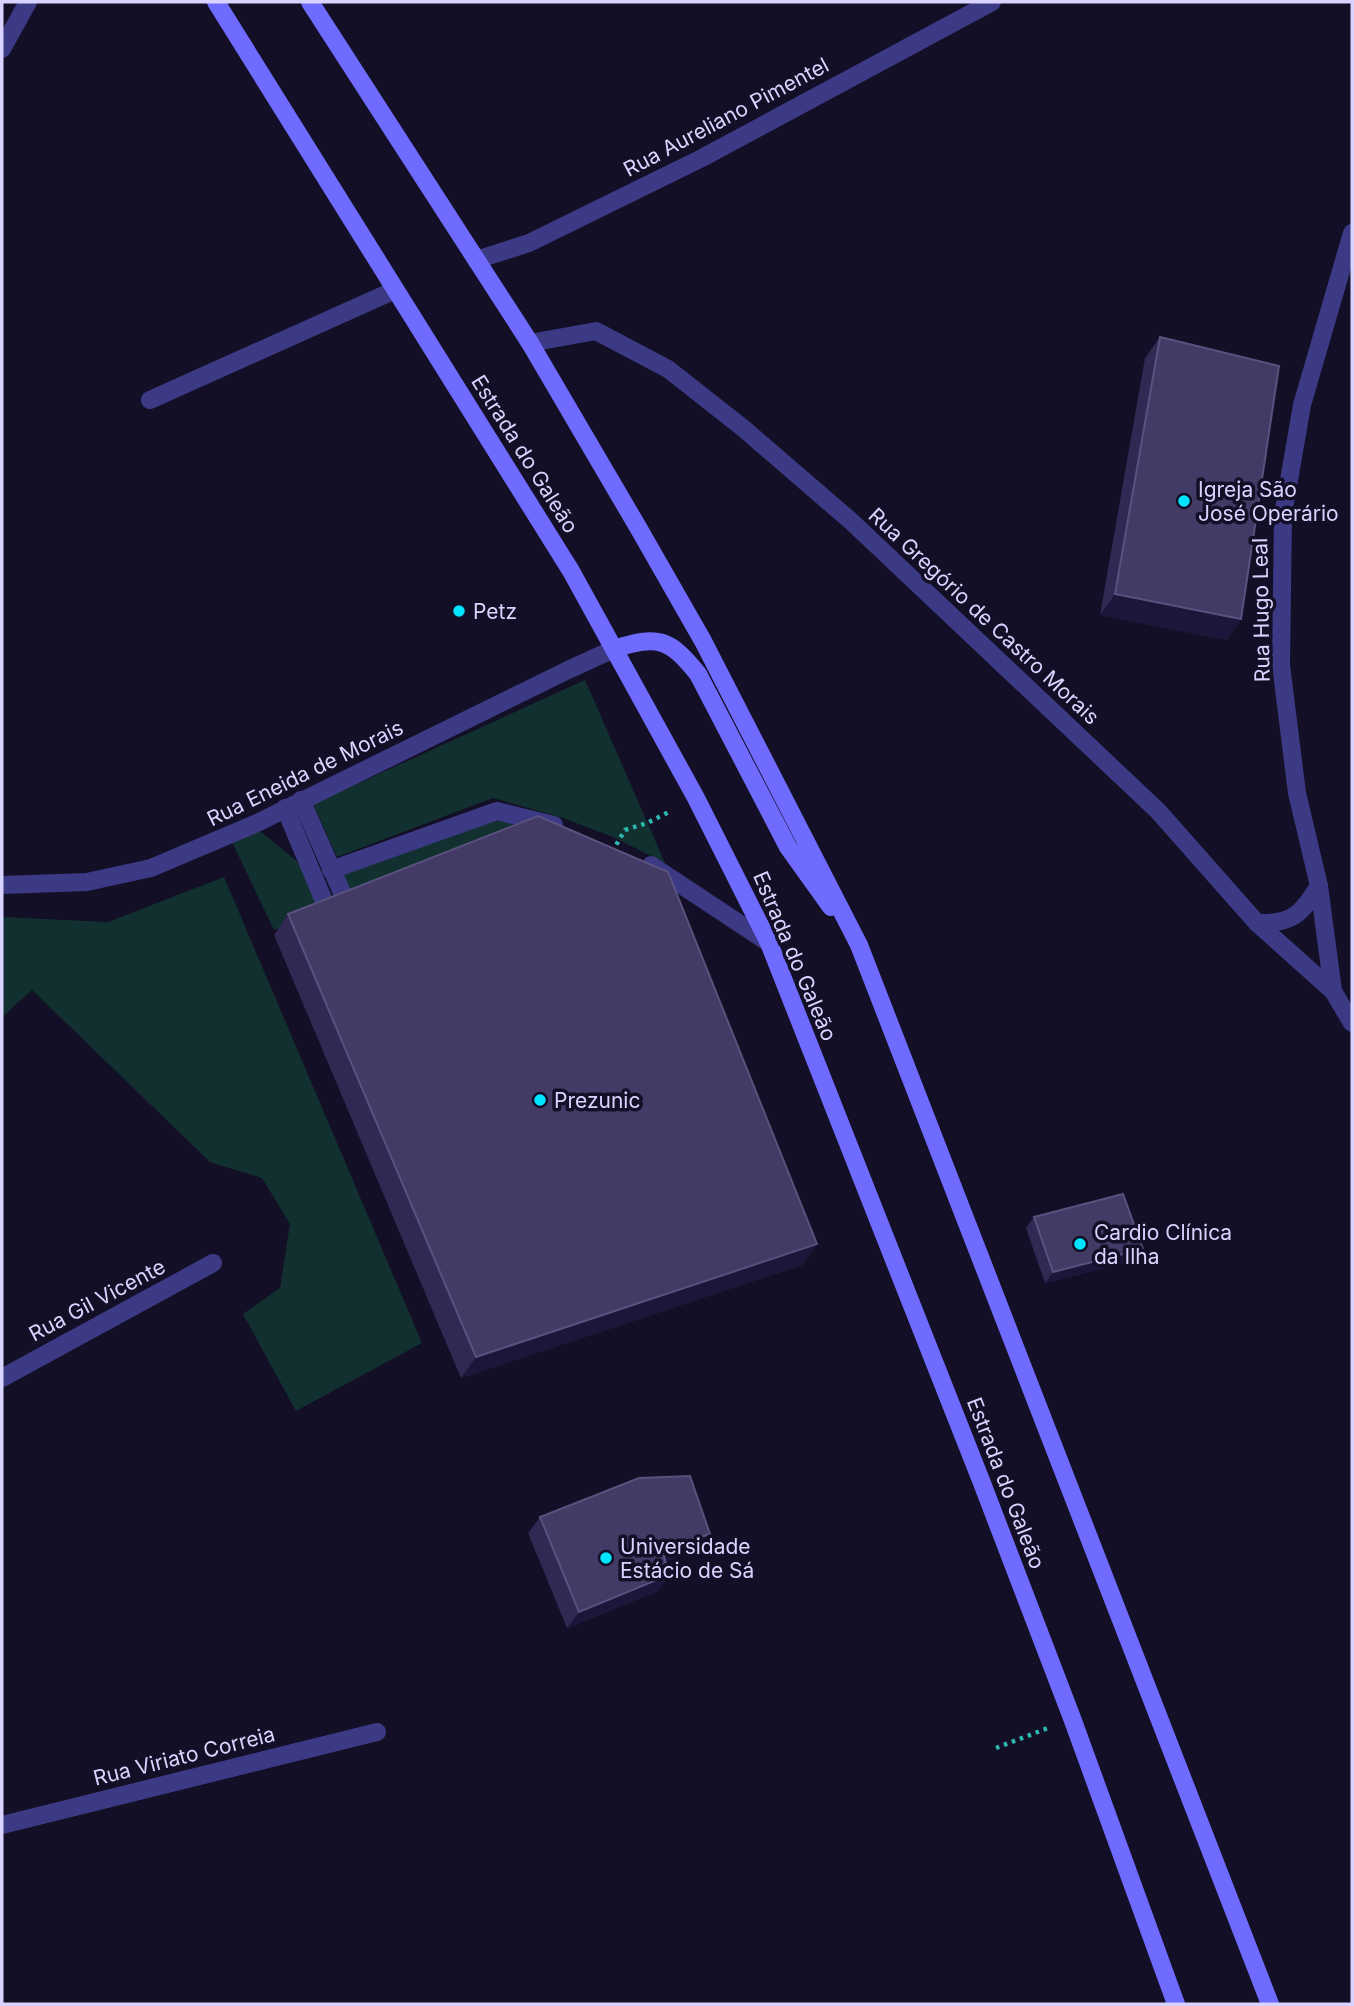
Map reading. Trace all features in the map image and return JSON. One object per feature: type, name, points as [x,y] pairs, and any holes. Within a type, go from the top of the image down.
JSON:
[{"type":"main road","name":"Estrada do Galeão","points":[[216,2],[571,571],[696,798],[769,943],[982,1483],[1072,1718],[1176,2004]]},
{"type":"main road","points":[[316,5],[530,343],[703,641],[859,944],[1270,2004]]},
{"type":"main road","points":[[614,649],[650,641],[668,644],[680,652],[698,674],[788,847],[859,944]]},
{"type":"street","points":[[2,49],[28,2]]},
{"type":"street","name":"Rua Aureliano Pimentel","points":[[476,260],[529,243],[702,158],[992,2]]},
{"type":"street","name":"Rua Hugo Leal","points":[[1333,991],[1319,887],[1297,793],[1281,665],[1283,515],[1303,405],[1352,235]]},
{"type":"street","points":[[150,400],[396,290]]},
{"type":"street","name":"Rua Gregório de Castro Morais","points":[[530,343],[596,331],[668,369],[743,428],[852,522],[1148,802],[1257,923],[1333,991],[1352,1023]]},
{"type":"street","name":"Rua Eneida de Morais","points":[[2,885],[87,882],[151,868],[212,843],[614,649]]},
{"type":"street","points":[[293,804],[331,870],[348,906]]},
{"type":"street","points":[[293,804],[329,913]]},
{"type":"street","points":[[331,870],[497,811],[569,830]]},
{"type":"street","points":[[628,859],[650,865],[769,943]]},
{"type":"street","points":[[1257,923],[1276,924],[1290,920],[1304,910],[1319,887]]},
{"type":"street","name":"Rua Gil Vicente","points":[[2,1378],[213,1263]]},
{"type":"street","name":"Rua Viriato Correia","points":[[2,1825],[377,1731]]},
{"type":"path","points":[[608,859],[625,830],[696,798]]},
{"type":"path","points":[[601,850],[613,849],[628,859]]},
{"type":"path","points":[[996,1748],[1072,1718]]},
{"type":"green space","points":[[585,680],[665,863],[613,837],[560,817],[493,798],[337,857],[313,804]]},
{"type":"green space","points":[[492,817],[520,827],[351,901],[339,874]]},
{"type":"green space","points":[[255,827],[299,863],[321,912],[274,930],[231,840]]},
{"type":"green space","points":[[224,877],[422,1343],[296,1411],[243,1314],[280,1288],[290,1224],[262,1178],[210,1162],[32,990],[2,1017],[2,917],[108,922]]},
{"type":"building","name":"Igreja São José Operário","points":[[1160,337],[1279,366],[1241,619],[1115,594]]},
{"type":"building","name":"Prezunic","points":[[538,816],[668,872],[817,1244],[476,1357],[288,914]]},
{"type":"building","name":"Cardio Clínica da Ilha","points":[[1123,1194],[1143,1249],[1053,1272],[1034,1217]]},
{"type":"building","name":"Universidade Estácio de Sá","points":[[690,1476],[710,1534],[662,1549],[669,1575],[579,1612],[540,1517],[639,1478]]},
{"type":"place","name":"Igreja São José Operário","points":[[1184,501]]},
{"type":"place","name":"Petz","points":[[459,611]]},
{"type":"place","name":"Prezunic","points":[[540,1100]]},
{"type":"place","name":"Cardio Clínica da Ilha","points":[[1080,1244]]},
{"type":"place","name":"Universidade Estácio de Sá","points":[[606,1558]]}]
